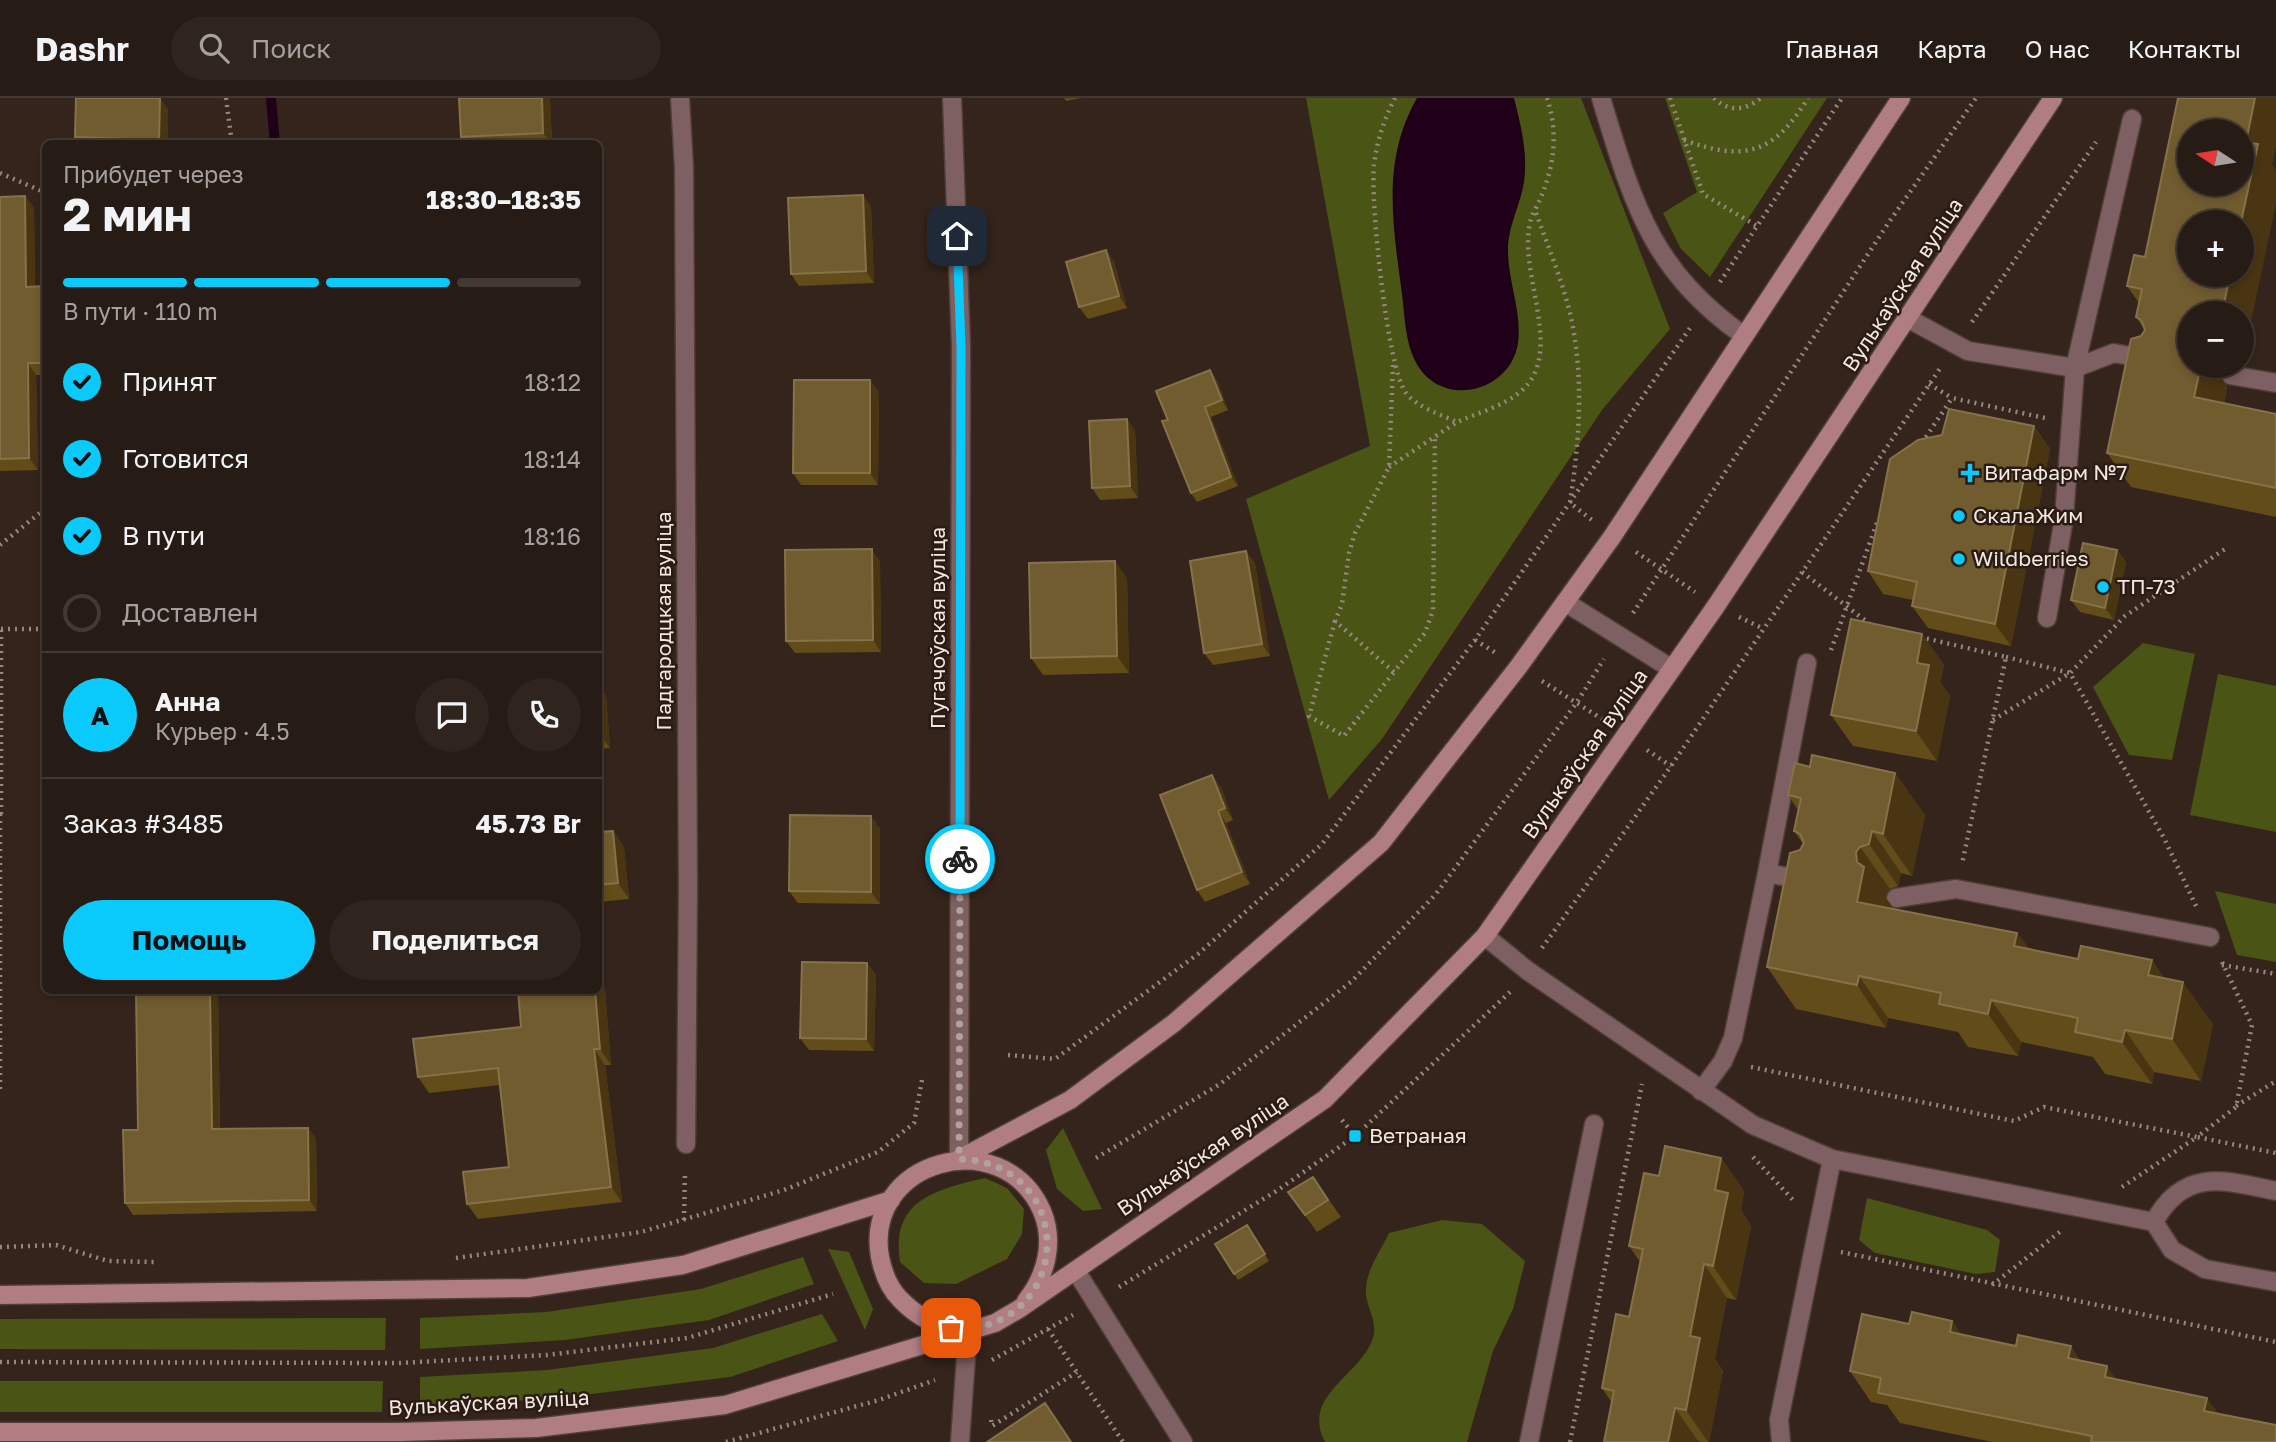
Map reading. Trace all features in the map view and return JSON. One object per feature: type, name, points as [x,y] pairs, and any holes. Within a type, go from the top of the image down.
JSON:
[{"type":"street","name":"Падгародцкая вуліца","points":[[680,98],[684,182],[688,887],[686,1144]]},
{"type":"street","name":"Пугачоўская вуліца","points":[[952,98],[961,346],[959,1159]]},
{"type":"street","points":[[1601,98],[1644,222],[1670,268],[1705,306],[1744,336]]},
{"type":"street","name":"Вулькаўская вуліца","points":[[968,1329],[934,1324],[912,1312],[895,1294],[883,1272],[879,1247],[881,1223],[891,1200],[909,1179],[932,1165],[959,1159],[1070,1100],[1174,1023],[1381,843],[1519,666],[1612,537],[1901,98]]},
{"type":"street","name":"Вулькаўская вуліца","points":[[0,1432],[389,1432],[536,1428],[726,1405],[968,1329],[995,1323],[1019,1309],[1325,1099],[1485,936],[1716,606],[1909,319],[2053,98]]},
{"type":"street","points":[[2047,618],[2064,518],[2075,368],[2132,119]]},
{"type":"street","points":[[1909,319],[1968,351],[2075,368],[2114,353],[2157,362]]},
{"type":"street","points":[[2247,378],[2276,383]]},
{"type":"street","points":[[1565,602],[1672,669]]},
{"type":"street","points":[[1701,1091],[1723,1061],[1733,1038],[1807,663]]},
{"type":"street","points":[[1767,873],[1822,884]]},
{"type":"street","points":[[1896,898],[1956,889],[2210,937]]},
{"type":"street","points":[[1485,936],[1528,971],[1753,1125],[1832,1159],[2154,1222],[2172,1250],[2206,1269],[2276,1282]]},
{"type":"street","points":[[1529,1442],[1594,1124]]},
{"type":"street","name":"Вулькаўская вуліца","points":[[959,1159],[990,1163],[1013,1175],[1031,1191],[1043,1213],[1048,1237],[1047,1262],[1036,1287],[1019,1309]]},
{"type":"street","points":[[1782,1442],[1779,1420],[1832,1159]]},
{"type":"street","points":[[2154,1222],[2163,1205],[2186,1185],[2223,1180],[2276,1191]]},
{"type":"street","name":"Вулькаўская вуліца","points":[[0,1295],[528,1288],[683,1265],[891,1200]]},
{"type":"street","points":[[1076,1271],[1183,1442]]},
{"type":"street","points":[[960,1442],[968,1329]]},
{"type":"path","points":[[226,98],[231,140]]},
{"type":"path","points":[[1395,98],[1378,142],[1373,185],[1394,361],[1400,383],[1412,399],[1457,422]]},
{"type":"path","points":[[1389,467],[1457,422],[1514,397],[1530,381],[1536,368],[1540,335],[1527,246],[1528,226],[1548,178],[1553,154],[1553,128],[1547,98]]},
{"type":"path","points":[[1670,98],[1703,194],[1758,226]]},
{"type":"path","points":[[1714,98],[1722,106],[1739,109],[1761,98]]},
{"type":"path","points":[[1684,141],[1737,154],[1760,147],[1785,130],[1808,98]]},
{"type":"path","points":[[1008,1055],[1055,1059],[1198,954],[1322,844],[1475,640],[1705,306],[1842,98]]},
{"type":"path","points":[[1096,1158],[1220,1084],[1352,981],[1436,894],[1577,702],[1889,222],[1976,98]]},
{"type":"path","points":[[0,173],[42,191]]},
{"type":"path","points":[[1535,210],[1562,286],[1575,341],[1579,431],[1570,503]]},
{"type":"path","points":[[1394,361],[1389,467],[1355,533],[1349,553],[1342,604],[1309,716],[1343,736],[1425,633],[1433,610],[1435,437]]},
{"type":"path","points":[[1929,384],[1952,398],[2071,424]]},
{"type":"path","points":[[1916,452],[1952,398]]},
{"type":"path","points":[[1570,503],[1612,537],[1716,606],[1764,629]]},
{"type":"path","points":[[1828,663],[1833,637],[1883,507]]},
{"type":"path","points":[[0,545],[42,511]]},
{"type":"path","points":[[1992,720],[2070,673],[2124,616],[2225,549]]},
{"type":"path","points":[[1802,572],[1873,626]]},
{"type":"path","points":[[1335,621],[1394,672]]},
{"type":"path","points":[[0,1092],[1,629],[42,629]]},
{"type":"path","points":[[1913,636],[2070,673],[2164,838],[2252,1025],[2236,1107]]},
{"type":"path","points":[[1475,640],[1577,702],[1671,766]]},
{"type":"path","points":[[1956,889],[2006,657]]},
{"type":"path","points":[[1507,994],[1519,1002]]},
{"type":"path","points":[[1723,1061],[2014,1121],[2044,1107],[2197,1137],[2276,1080]]},
{"type":"path","points":[[1631,1076],[1653,1091]]},
{"type":"path","points":[[452,1259],[641,1232],[784,1190],[878,1152],[914,1123],[922,1080]]},
{"type":"path","points":[[1570,1442],[1642,1084]]},
{"type":"path","points":[[684,1220],[686,1144]]},
{"type":"path","points":[[1752,1156],[1842,1254],[2276,1342]]},
{"type":"path","points":[[0,1247],[56,1245],[108,1261],[163,1262]]},
{"type":"path","points":[[0,1362],[399,1363],[547,1355],[687,1338],[833,1294]]},
{"type":"path","points":[[1048,1329],[1123,1442]]},
{"type":"path","points":[[991,1413],[992,1426],[1077,1372]]},
{"type":"path","points":[[726,1442],[879,1400],[935,1380]]},
{"type":"green space","points":[[1306,98],[1581,98],[1670,329],[1602,410],[1382,739],[1329,800],[1246,499],[1370,446]]},
{"type":"green space","points":[[1665,98],[1827,98],[1710,277],[1681,249],[1663,213],[1697,192]]},
{"type":"green space","points":[[2143,643],[2195,654],[2172,760],[2129,755],[2093,687]]},
{"type":"green space","points":[[2218,674],[2276,686],[2276,832],[2190,815]]},
{"type":"green space","points":[[2215,891],[2276,904],[2276,962],[2237,955]]},
{"type":"green space","points":[[1063,1128],[1102,1209],[1083,1211],[1057,1189],[1046,1150]]},
{"type":"green space","points":[[985,1178],[1007,1188],[1024,1209],[1022,1234],[1007,1259],[956,1284],[924,1283],[900,1262],[899,1241],[902,1225],[909,1212],[933,1194]]},
{"type":"green space","points":[[1867,1198],[1987,1230],[2000,1240],[1995,1272],[1976,1274],[1875,1253],[1859,1240]]},
{"type":"green space","points":[[1442,1220],[1482,1224],[1525,1261],[1513,1309],[1493,1351],[1467,1442],[1325,1442],[1320,1426],[1320,1412],[1325,1400],[1365,1354],[1374,1334],[1366,1288],[1378,1253],[1389,1233]]},
{"type":"green space","points":[[828,1249],[849,1252],[873,1309],[865,1330]]},
{"type":"green space","points":[[803,1257],[814,1284],[709,1320],[565,1340],[420,1349],[420,1318],[546,1312],[701,1289]]},
{"type":"green space","points":[[822,1314],[838,1341],[730,1377],[567,1397],[420,1408],[420,1377],[547,1370],[713,1348]]},
{"type":"green space","points":[[386,1318],[385,1350],[0,1349],[0,1319]]},
{"type":"green space","points":[[0,1381],[383,1381],[382,1412],[0,1412]]},
{"type":"shaded area","points":[[1417,98],[1514,98],[1521,129],[1525,161],[1524,182],[1508,244],[1518,321],[1518,343],[1513,360],[1503,373],[1476,389],[1444,387],[1430,379],[1418,366],[1408,340],[1395,244],[1393,194],[1398,146]]},
{"type":"building","points":[[76,98],[160,98],[159,140],[75,137]]},
{"type":"building","points":[[459,98],[542,98],[543,133],[461,137]]},
{"type":"building","points":[[2178,98],[2255,98],[2251,119],[2177,119],[2177,196],[2247,196],[2244,210],[2177,210],[2177,287],[2227,287],[2225,301],[2177,301],[2177,378],[2198,378],[2194,397],[2276,414],[2276,488],[2107,453],[2131,339],[2141,336],[2145,330],[2141,320],[2136,317],[2142,289],[2127,286],[2134,255],[2145,257]]},
{"type":"building","points":[[2254,143],[2258,144],[2254,162]]},
{"type":"building","points":[[863,195],[866,271],[791,274],[788,198]]},
{"type":"building","points":[[25,196],[26,287],[42,286],[42,363],[28,363],[29,458],[0,459],[0,197]]},
{"type":"building","points":[[1106,250],[1119,296],[1079,307],[1066,262]]},
{"type":"building","points":[[1210,370],[1222,400],[1205,407],[1231,477],[1191,493],[1162,421],[1168,420],[1156,391]]},
{"type":"building","points":[[794,380],[870,380],[870,473],[793,473]]},
{"type":"building","points":[[1949,409],[2034,426],[1995,624],[1912,606],[1917,582],[1868,571],[1890,459],[1918,440],[1942,435]]},
{"type":"building","points":[[1127,419],[1130,486],[1092,488],[1089,421]]},
{"type":"building","points":[[2083,543],[2117,550],[2105,608],[2071,600]]},
{"type":"building","points":[[872,549],[873,640],[786,641],[785,550]]},
{"type":"building","points":[[1246,551],[1262,644],[1204,653],[1190,561]]},
{"type":"building","points":[[1115,561],[1117,656],[1031,658],[1029,563]]},
{"type":"building","points":[[1851,619],[1922,634],[1917,663],[1929,665],[1916,731],[1831,715]]},
{"type":"building","points":[[1812,755],[1895,773],[1883,834],[1872,831],[1869,844],[1860,847],[1856,852],[1857,862],[1864,867],[1857,902],[2017,933],[2014,946],[2078,959],[2081,946],[2152,960],[2148,975],[2183,982],[2172,1039],[2125,1030],[2122,1042],[2075,1032],[2078,1018],[1991,1000],[1988,1014],[1939,1004],[1941,993],[1859,976],[1857,985],[1767,967],[1790,853],[1800,850],[1804,843],[1800,834],[1794,831],[1801,798],[1788,795],[1795,763],[1810,767]]},
{"type":"building","points":[[1212,775],[1225,808],[1218,811],[1242,872],[1197,890],[1160,795]]},
{"type":"building","points":[[790,815],[871,816],[871,892],[789,891]]},
{"type":"building","points":[[613,831],[618,883],[602,885],[602,832]]},
{"type":"building","points":[[802,962],[867,963],[866,1039],[800,1038]]},
{"type":"building","points":[[136,994],[210,994],[212,1129],[308,1128],[309,1200],[125,1203],[123,1130],[138,1130]]},
{"type":"building","points":[[518,994],[595,994],[600,1049],[594,1049],[611,1187],[467,1204],[463,1172],[509,1167],[498,1068],[418,1077],[413,1039],[521,1027]]},
{"type":"building","points":[[1665,1146],[1721,1158],[1715,1190],[1728,1193],[1713,1266],[1704,1264],[1690,1336],[1700,1338],[1686,1410],[1675,1408],[1668,1442],[1604,1442],[1614,1391],[1602,1388],[1616,1314],[1629,1317],[1643,1249],[1629,1246],[1644,1173],[1659,1176]]},
{"type":"building","points":[[1313,1177],[1328,1200],[1305,1215],[1288,1192]]},
{"type":"building","points":[[1247,1225],[1265,1254],[1234,1274],[1215,1244]]},
{"type":"building","points":[[1912,1312],[1952,1321],[1950,1332],[2016,1346],[2018,1335],[2071,1346],[2068,1358],[2107,1366],[2105,1377],[2207,1398],[2204,1411],[2276,1425],[2276,1442],[2091,1442],[2092,1436],[1878,1393],[1881,1378],[1850,1371],[1862,1314],[1909,1324]]},
{"type":"building","points":[[1045,1403],[1071,1442],[987,1442]]},
{"type":"waterway","points":[[271,98],[275,140]]},
{"type":"way so far","points":[[951,1328],[968,1329],[995,1323],[1019,1309],[1036,1287],[1047,1262],[1048,1237],[1043,1213],[1031,1191],[1013,1175],[990,1163],[959,1159],[960,859]]},
{"type":"place","name":"Витафарм №7","points":[[1970,473]]},
{"type":"place","name":"СкалаЖим","points":[[1959,516]]},
{"type":"place","name":"Wildberries","points":[[1959,559]]},
{"type":"place","name":"ТП-73","points":[[2103,587]]},
{"type":"place","name":"Ветраная","points":[[1355,1136]]},
{"type":"route","points":[[957,236],[961,346],[960,859]]}]
